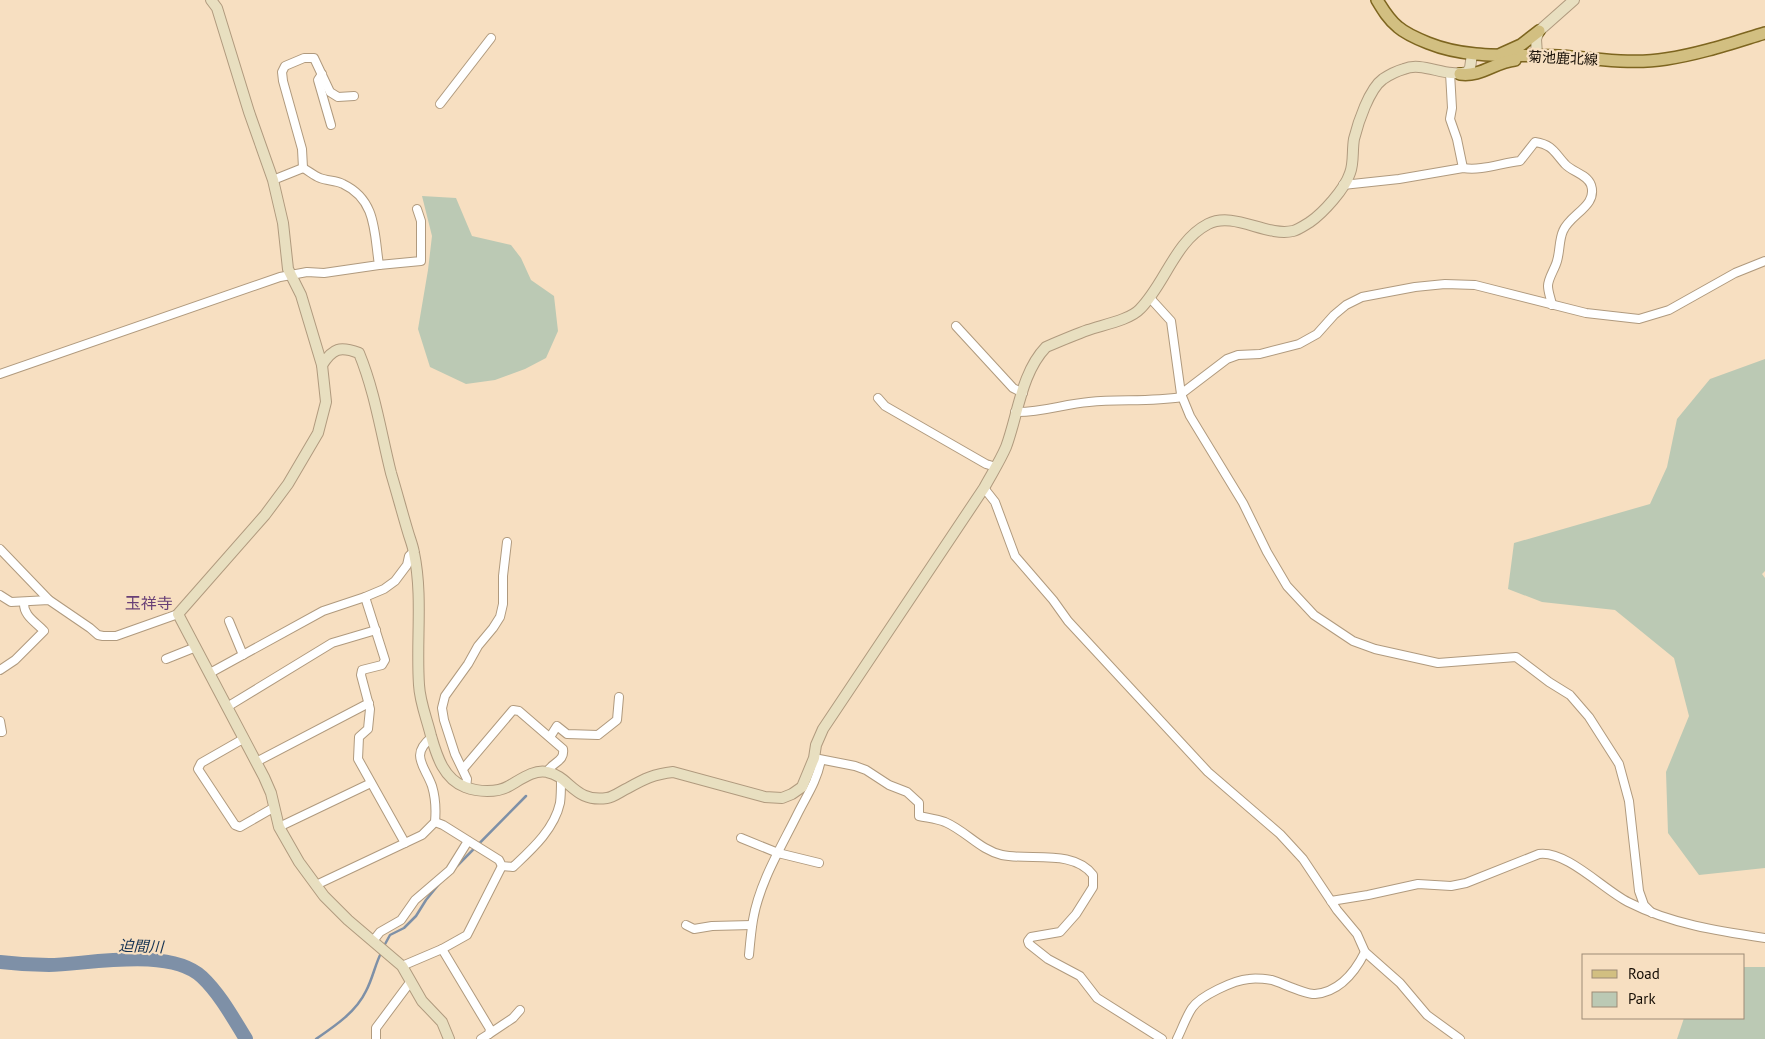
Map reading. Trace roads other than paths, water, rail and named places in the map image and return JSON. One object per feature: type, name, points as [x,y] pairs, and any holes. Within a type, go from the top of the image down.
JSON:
[{"type":"main road","name":"菊池鹿北線","points":[[1377,0],[1398,28],[1445,50],[1472,54],[1643,61],[1665,59],[1718,48],[1765,33]]},
{"type":"main road","points":[[1497,55],[1521,45],[1539,31]]},
{"type":"main road","points":[[1455,74],[1476,74],[1506,61],[1541,56]]},
{"type":"street","points":[[0,549],[49,600],[98,635],[116,636],[178,614],[265,515],[288,484],[318,433],[326,402],[322,365],[301,295],[290,275],[283,223],[273,180],[249,112],[217,8],[211,0]]},
{"type":"street","points":[[1541,56],[1536,39],[1539,31],[1574,0]]},
{"type":"street","points":[[440,104],[491,38]]},
{"type":"street","points":[[749,955],[756,906],[778,853],[813,788],[817,759],[816,745],[823,729],[984,488],[1006,446],[1015,412],[1038,355],[1046,347],[1138,311],[1150,298],[1158,282],[1187,242],[1194,234],[1208,224],[1223,220],[1278,231],[1294,231],[1309,223],[1328,208],[1350,174],[1354,140],[1365,105],[1383,79],[1406,68],[1455,74],[1467,72],[1470,68],[1472,54]]},
{"type":"street","points":[[303,168],[302,149],[282,72],[285,66],[304,58],[314,58],[330,92],[338,97],[354,96]]},
{"type":"street","points":[[322,74],[318,80],[331,125]]},
{"type":"street","points":[[1455,74],[1450,119],[1457,139],[1463,168]]},
{"type":"street","points":[[1343,185],[1520,162],[1535,142],[1545,143],[1554,150],[1565,165],[1587,178],[1591,184],[1592,196],[1588,204],[1568,221],[1563,232],[1557,261],[1548,285],[1552,305]]},
{"type":"street","points":[[273,180],[303,168]]},
{"type":"street","points":[[303,168],[320,178],[340,182],[353,190],[368,208],[372,216],[379,265]]},
{"type":"street","points":[[0,374],[290,275],[421,262],[421,220],[417,209]]},
{"type":"street","points":[[1015,412],[1028,413],[1089,402],[1157,400],[1182,395],[1228,359],[1238,355],[1260,354],[1300,344],[1317,334],[1346,305],[1362,298],[1415,287],[1445,284],[1475,285],[1586,313],[1639,319],[1650,317],[1684,303],[1736,273],[1765,262]]},
{"type":"street","points":[[1150,298],[1171,321],[1182,395],[1190,416],[1243,503],[1267,552],[1287,586],[1314,615],[1353,641],[1375,649],[1438,663],[1516,657],[1549,682],[1570,694],[1589,717],[1619,764],[1629,801],[1639,891],[1644,905],[1652,913]]},
{"type":"street","points":[[956,326],[1013,388],[1022,393]]},
{"type":"street","points":[[322,365],[328,355],[338,349],[359,353],[372,390],[392,473],[414,551],[419,580],[419,684],[421,699],[443,769],[453,781],[466,788],[492,791],[508,787],[518,779],[540,772],[547,772],[561,779],[572,789],[585,796],[598,799],[610,797],[658,773],[673,772],[765,797],[782,798],[802,787],[817,759]]},
{"type":"street","points":[[878,398],[886,406],[986,464],[996,467]]},
{"type":"street","points":[[984,488],[995,502],[1015,556],[1053,600],[1068,621],[1208,772],[1280,834],[1303,859],[1331,901],[1357,934],[1365,952],[1400,983],[1427,1015],[1460,1039]]},
{"type":"street","points":[[466,788],[467,779],[455,754],[442,708],[445,696],[500,617],[503,604],[503,576],[507,542]]},
{"type":"street","points":[[210,673],[323,611],[365,598],[384,589],[395,581],[407,565],[409,556],[414,551]]},
{"type":"street","points":[[0,595],[11,602],[49,600]]},
{"type":"street","points":[[365,598],[385,660],[382,665],[362,670],[361,675],[370,709],[368,729],[359,737],[358,759],[405,843]]},
{"type":"street","points":[[0,670],[15,660],[44,631],[26,613],[23,607],[24,602]]},
{"type":"street","points":[[178,614],[256,762],[271,793],[273,808],[280,827],[299,862],[316,885],[348,920],[402,966],[422,1001],[442,1022],[450,1039]]},
{"type":"street","points":[[228,621],[243,655]]},
{"type":"street","points":[[227,707],[332,644],[376,630]]},
{"type":"street","points":[[166,659],[196,647]]},
{"type":"street","points":[[550,737],[556,726],[567,734],[598,735],[617,720],[619,697]]},
{"type":"street","points":[[256,762],[369,703]]},
{"type":"street","points":[[462,769],[513,710],[519,711],[563,749],[564,752],[561,760],[550,766],[547,772]]},
{"type":"street","points":[[0,721],[2,732],[0,732]]},
{"type":"street","points":[[432,737],[421,748],[419,758],[432,786],[435,822]]},
{"type":"street","points":[[243,739],[201,763],[198,769],[235,825],[240,827],[273,808]]},
{"type":"street","points":[[817,759],[866,770],[889,785],[907,792],[919,803],[919,816],[945,822],[997,854],[1067,860],[1088,868],[1094,875],[1093,887],[1076,914],[1060,932],[1031,937],[1028,944],[1048,959],[1080,976],[1097,998],[1162,1039]]},
{"type":"street","points":[[502,866],[513,867],[546,833],[560,802],[561,779]]},
{"type":"street","points":[[280,827],[371,782]]},
{"type":"street","points":[[402,966],[442,949],[467,935],[502,866],[500,860],[435,822]]},
{"type":"street","points":[[316,885],[422,834],[435,822]]},
{"type":"street","points":[[741,838],[778,853],[818,863]]},
{"type":"street","points":[[373,941],[380,932],[401,920],[414,900],[450,870],[468,841]]},
{"type":"street","points":[[1331,901],[1418,884],[1451,886],[1466,883],[1539,854],[1548,853],[1561,858],[1627,902],[1652,913],[1704,929],[1765,938]]},
{"type":"street","points":[[686,924],[694,929],[712,926],[752,925]]},
{"type":"street","points":[[442,949],[490,1029],[489,1034]]},
{"type":"street","points":[[1177,1039],[1192,1007],[1204,997],[1233,983],[1249,978],[1271,980],[1313,995],[1327,992],[1348,978],[1360,964],[1365,952]]},
{"type":"street","points":[[376,1039],[376,1028],[411,981]]},
{"type":"street","points":[[481,1039],[513,1018],[520,1010]]},
{"type":"waterway","points":[[457,866],[526,796]]},
{"type":"waterway","points":[[384,946],[390,935],[404,928],[416,916],[439,884]]},
{"type":"waterway","points":[[316,1039],[338,1024],[357,1006],[368,986],[382,951]]},
{"type":"waterway","name":"迫間川","points":[[0,962],[49,965],[129,959],[170,962],[188,968],[209,984],[246,1039]]},
{"type":"district","name":"玉祥寺","points":[[149,603]]}]
